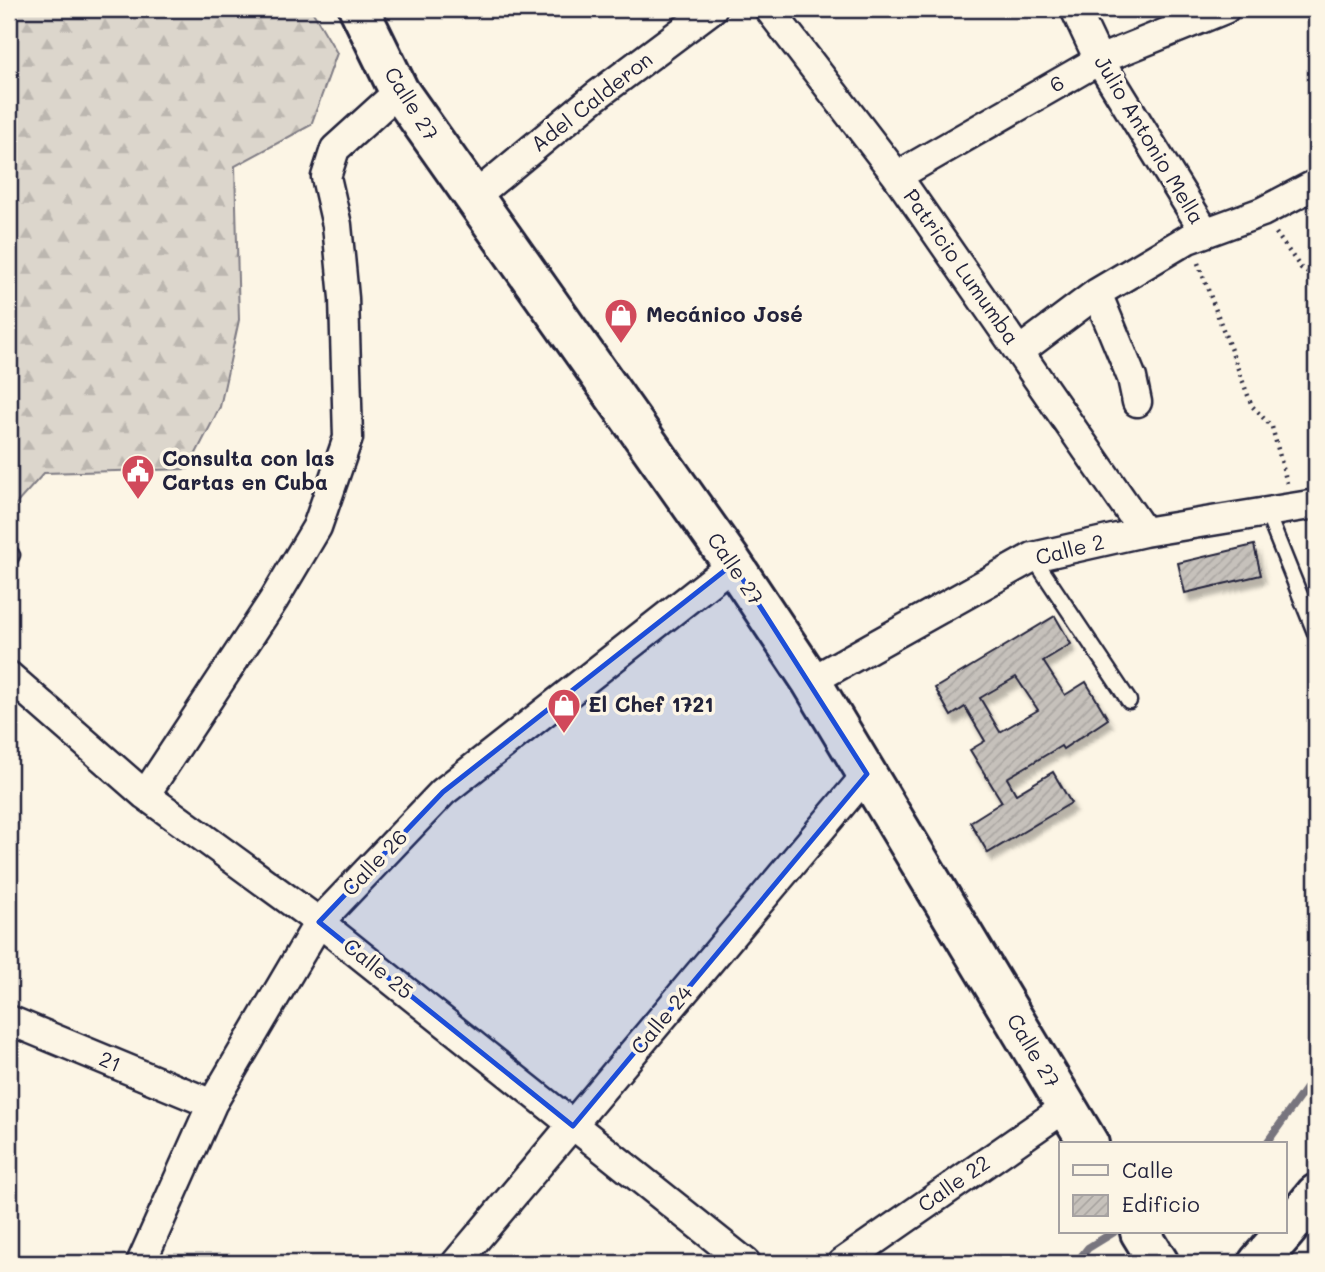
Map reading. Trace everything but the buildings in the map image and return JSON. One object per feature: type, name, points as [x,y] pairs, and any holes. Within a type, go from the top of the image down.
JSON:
[{"type":"main road","name":"Calle 27","points":[[359,9],[399,91],[733,564],[811,681],[1088,1142]]},
{"type":"main road","points":[[1286,1231],[1316,1194]]},
{"type":"main road","points":[[1258,1263],[1283,1234]]},
{"type":"street","name":"Adel Calderon","points":[[474,197],[596,96],[712,9]]},
{"type":"street","name":"Patricio Lumumba","points":[[769,9],[897,176],[1144,532]]},
{"type":"street","name":"Julio Antonio Mella","points":[[1074,9],[1099,60],[1197,236]]},
{"type":"street","name":"6","points":[[897,176],[1099,60],[1226,9]]},
{"type":"street","points":[[145,795],[273,601],[317,527],[348,438],[344,298],[337,225],[326,177],[335,149],[399,91]]},
{"type":"street","points":[[1020,351],[1097,293],[1197,236],[1262,212],[1316,184]]},
{"type":"street","points":[[1097,293],[1132,378],[1137,402]]},
{"type":"street","name":"Calle 2","points":[[811,681],[1033,557],[1144,532],[1292,508]]},
{"type":"street","name":"Calle 26","points":[[141,1263],[212,1104],[318,922],[443,792],[733,564]]},
{"type":"street","name":"Calle 25","points":[[9,676],[145,795],[318,922],[746,1263]]},
{"type":"street","name":"Calle 24","points":[[456,1263],[867,774]]},
{"type":"street","name":"21","points":[[9,1020],[212,1104]]},
{"type":"street","name":"Calle 22","points":[[842,1263],[1066,1107]]},
{"type":"lane","points":[[1292,508],[1316,635]]},
{"type":"lane","points":[[1033,557],[1129,701]]},
{"type":"path","points":[[1262,212],[1301,268],[1316,278]]},
{"type":"path","points":[[1197,236],[1252,406],[1272,428],[1292,508]]},
{"type":"highlighted area","points":[[733,564],[867,774],[573,1126],[319,922],[443,792]]},
{"type":"green space","points":[[9,9],[311,9],[337,53],[311,125],[235,166],[239,320],[220,407],[188,469],[44,473],[9,512]]},
{"type":"waterway","points":[[1267,1142],[1316,1074]]},
{"type":"waterway","points":[[1076,1263],[1088,1248],[1111,1234]]},
{"type":"place","name":"Mecánico José","points":[[621,345]]},
{"type":"place","name":"Consulta con las Cartas en Cuba","points":[[138,501]]},
{"type":"place","name":"El Chef 1721","points":[[564,735]]}]
